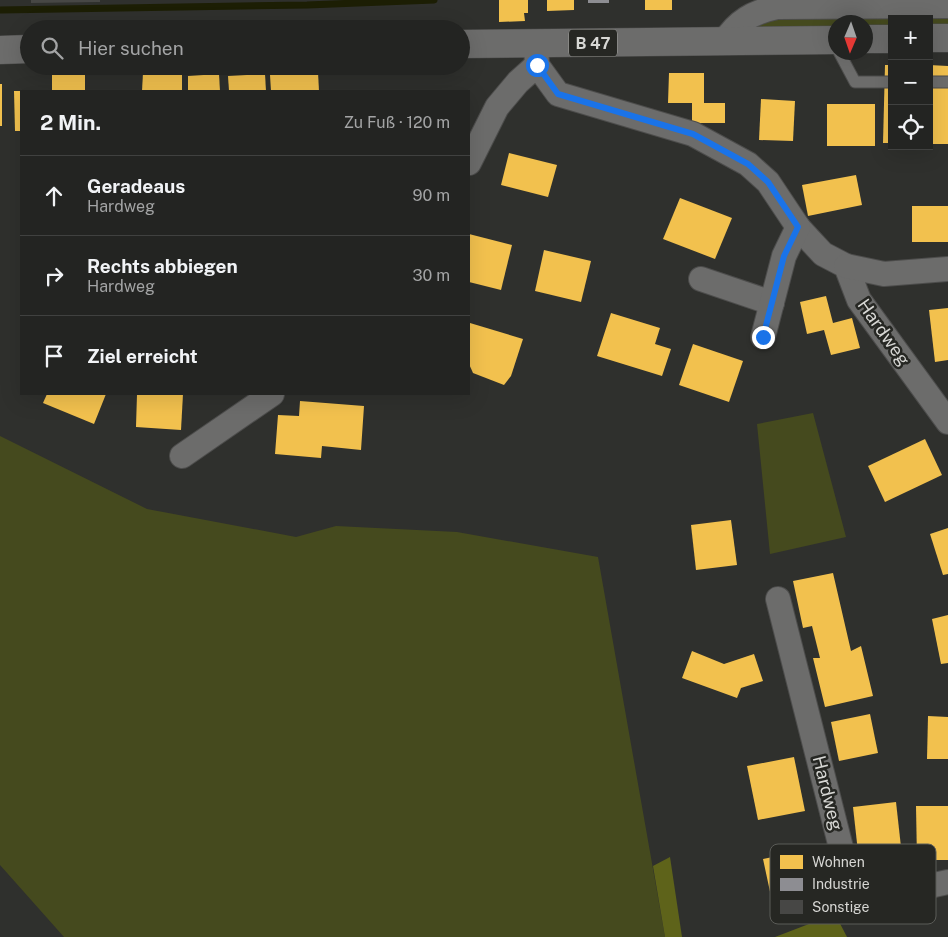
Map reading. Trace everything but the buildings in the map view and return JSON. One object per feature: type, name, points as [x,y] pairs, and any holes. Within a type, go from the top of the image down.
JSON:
[{"type":"main road","points":[[933,38],[948,38]]},
{"type":"main road","points":[[873,39],[888,39]]},
{"type":"main road","name":"B 47","points":[[470,45],[537,54],[724,42],[828,45]]},
{"type":"main road","points":[[0,50],[20,49]]},
{"type":"street","points":[[724,42],[746,17],[759,11],[777,7],[948,6]]},
{"type":"street","points":[[470,161],[497,107],[518,82],[537,54],[558,94],[693,134],[748,164],[768,182],[798,227],[823,254],[846,266],[884,274],[948,269]]},
{"type":"street","points":[[763,337],[784,256],[798,227]]},
{"type":"street","name":"Hardweg","points":[[846,266],[859,300],[948,422]]},
{"type":"street","points":[[701,279],[772,302]]},
{"type":"street","points":[[182,456],[271,395]]},
{"type":"street","name":"Hardweg","points":[[778,599],[840,844]]},
{"type":"lane","points":[[843,60],[855,82],[888,82]]},
{"type":"lane","points":[[933,82],[948,82]]},
{"type":"green space","points":[[948,14],[948,27],[933,27],[933,15],[888,15],[888,28],[873,28],[873,15]]},
{"type":"green space","points":[[828,16],[828,29],[754,30],[754,17]]},
{"type":"green space","points":[[813,413],[846,537],[770,554],[757,424]]},
{"type":"green space","points":[[0,436],[147,509],[296,537],[336,526],[457,532],[598,557],[665,937],[64,937],[0,865]]},
{"type":"green space","points":[[670,857],[682,937],[665,937],[653,866]]},
{"type":"green space","points":[[809,924],[840,924],[847,937],[775,937]]},
{"type":"waterway","points":[[0,10],[307,5],[434,0]]},
{"type":"route","points":[[537,65],[558,94],[693,134],[748,164],[768,182],[798,227],[784,256],[763,337]]}]
